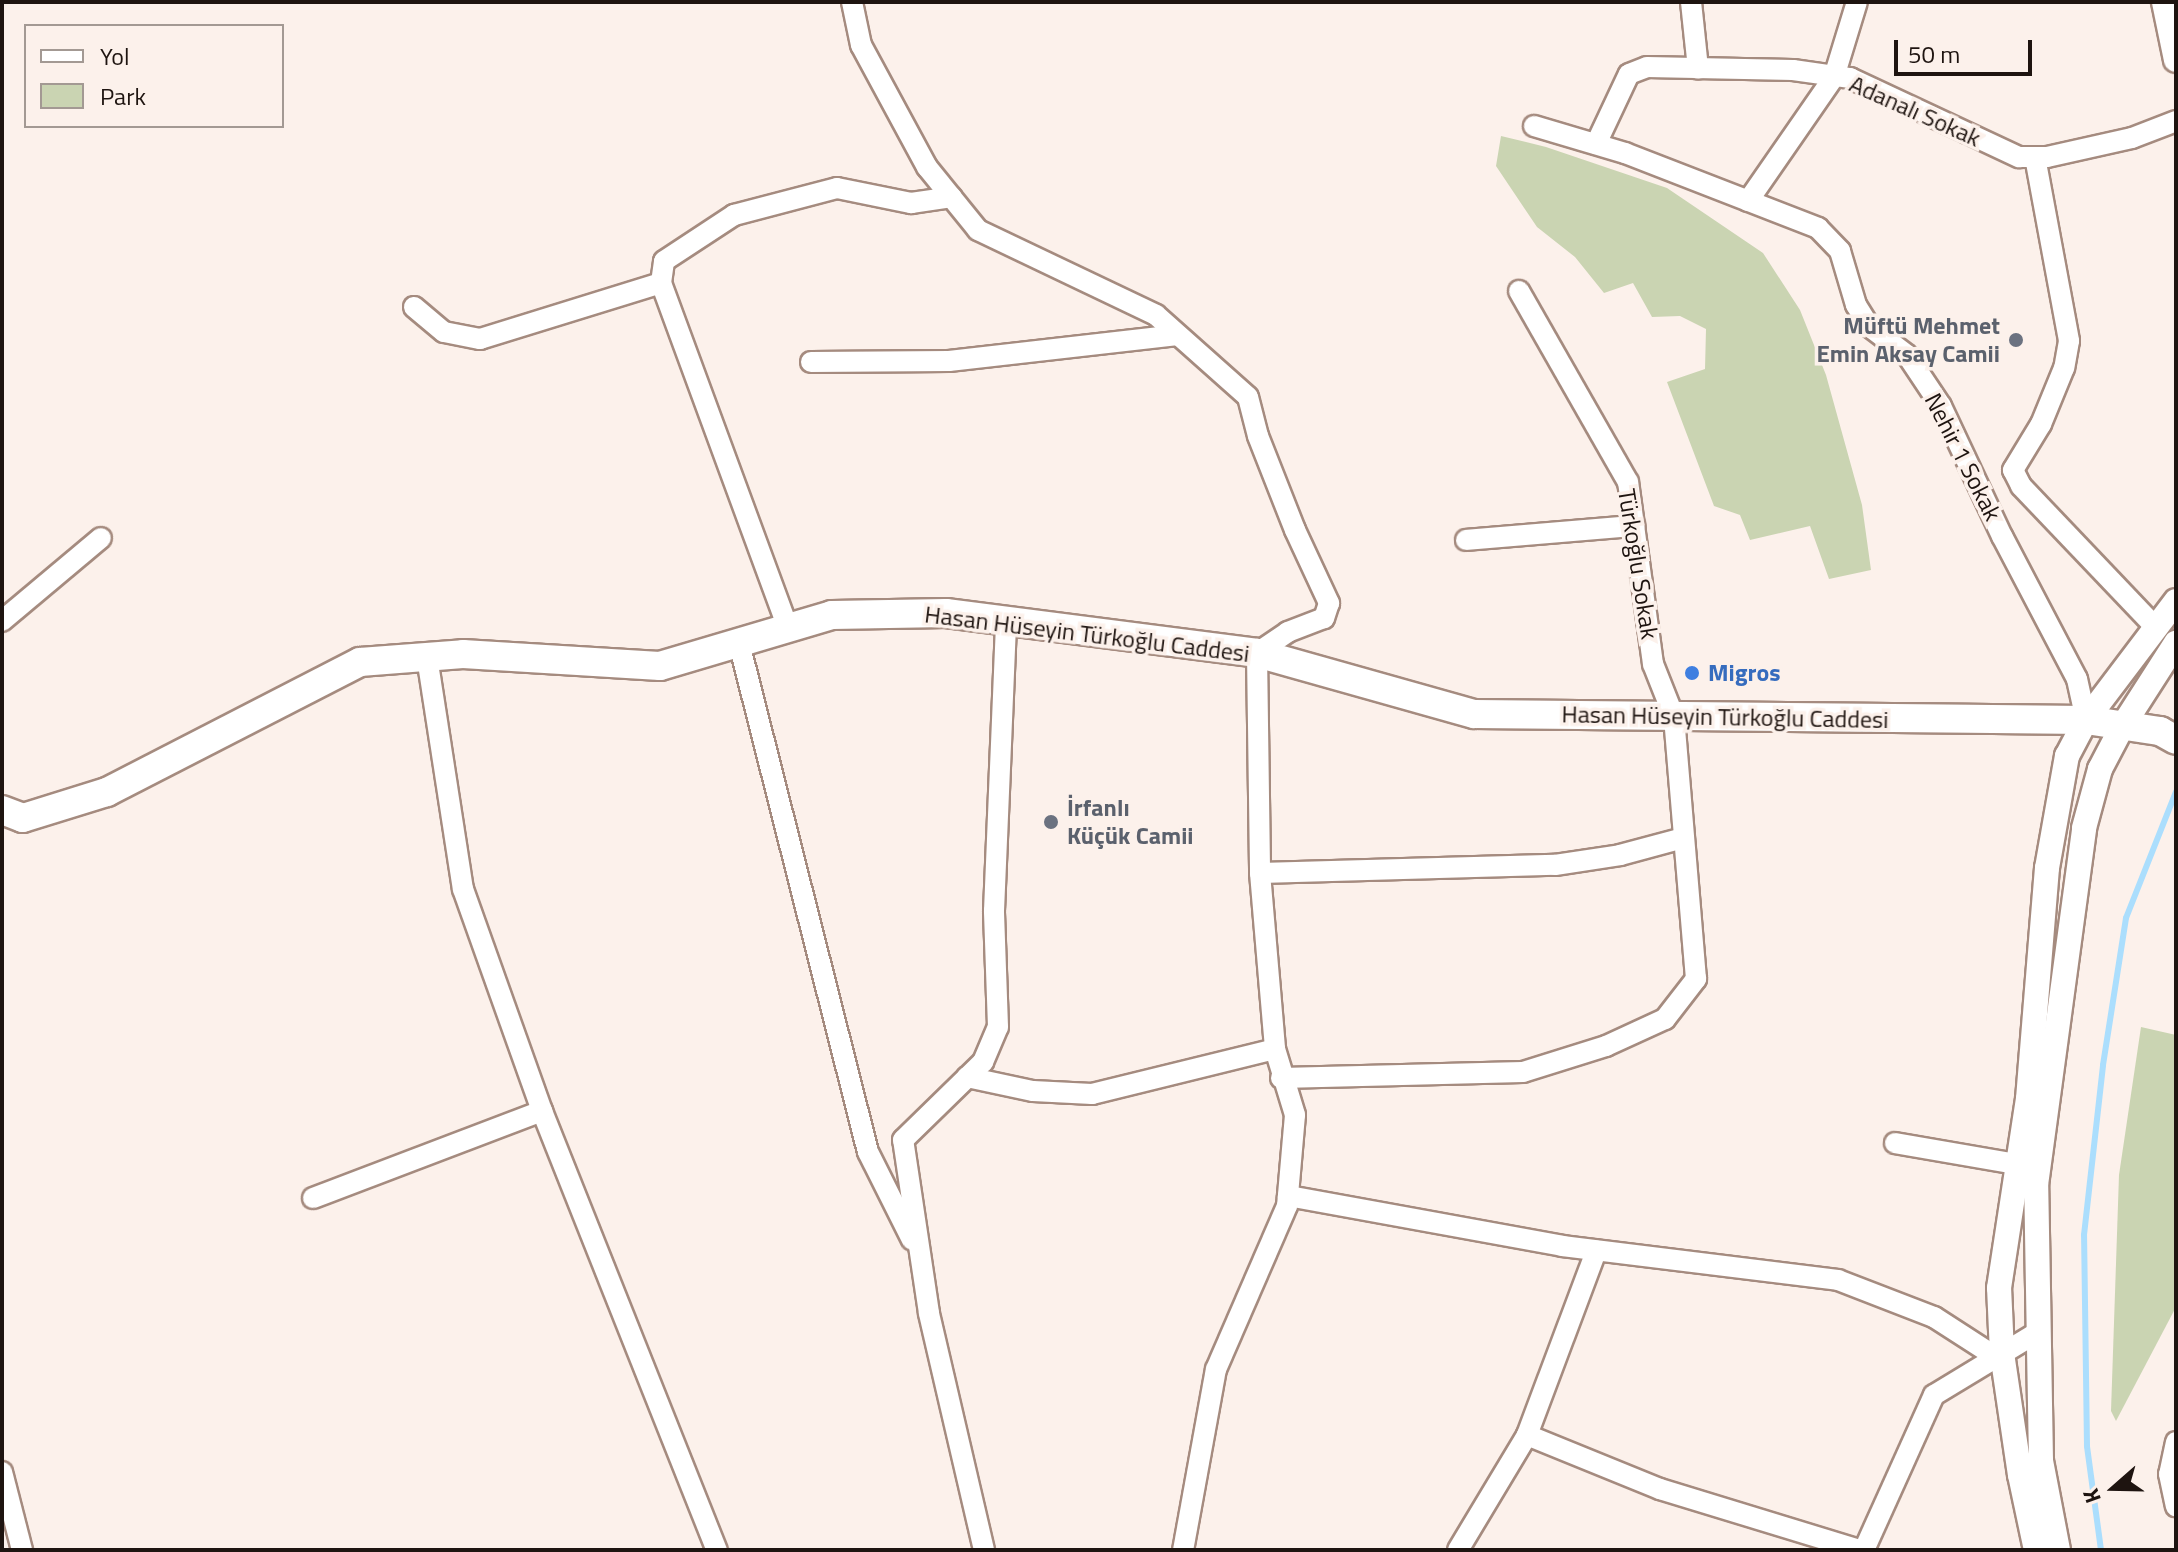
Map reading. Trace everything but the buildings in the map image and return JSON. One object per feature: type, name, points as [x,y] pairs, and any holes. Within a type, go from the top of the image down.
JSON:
[{"type":"main road","name":"Hasan Hüseyin Türkoğlu Caddesi","points":[[2,810],[23,818],[107,792],[360,662],[463,654],[660,666],[832,615],[946,613],[1257,653],[1474,714],[2086,720],[2168,736]]},
{"type":"street","points":[[852,2],[861,45],[927,167],[978,230],[1156,315],[1248,397],[1258,436],[1295,530],[1329,603],[1324,618],[1288,632],[1257,653],[1260,873],[1275,1049],[1281,1078],[1295,1115],[1288,1196],[1281,1220],[1216,1369],[1183,1550]]},
{"type":"street","points":[[1691,2],[1698,69]]},
{"type":"street","points":[[1748,201],[1834,77],[1857,2]]},
{"type":"street","points":[[2164,2],[2176,60]]},
{"type":"street","name":"Adanalı Sokak","points":[[1596,144],[1629,74],[1647,67],[1793,70],[1850,78],[2019,157],[2035,157],[2132,138],[2176,121]]},
{"type":"street","name":"Nehir 1 Sokak","points":[[1534,126],[1596,144],[1818,228],[1840,251],[1856,305],[1870,327],[1907,355],[1941,406],[2002,536],[2077,679],[2086,720]]},
{"type":"street","points":[[2035,157],[2069,341],[2064,368],[2041,424],[2013,470],[2021,486],[2156,628]]},
{"type":"street","points":[[788,628],[766,559],[661,283],[664,261],[734,215],[837,188],[911,203],[952,197]]},
{"type":"street","points":[[414,307],[444,332],[480,339],[661,283]]},
{"type":"street","name":"Türkoğlu Sokak","points":[[1281,1078],[1523,1072],[1606,1046],[1665,1019],[1696,979],[1674,717],[1653,664],[1628,482],[1519,291]]},
{"type":"street","points":[[811,362],[949,361],[1178,335]]},
{"type":"street","points":[[1466,540],[1634,526]]},
{"type":"street","points":[[2,621],[101,538]]},
{"type":"street","points":[[2036,1550],[1999,1355],[1999,1288],[2028,1099],[2047,868],[2067,756],[2086,720],[2176,601]]},
{"type":"street","points":[[984,1550],[929,1313],[903,1140],[983,1062],[998,1027],[994,911],[1006,621]]},
{"type":"street","points":[[739,643],[868,1152],[921,1257]]},
{"type":"street","points":[[2058,1550],[2041,1461],[2036,1185],[2084,828],[2100,769],[2122,727],[2176,643]]},
{"type":"street","points":[[427,657],[463,889],[542,1111],[717,1550]]},
{"type":"street","points":[[1260,873],[1555,865],[1620,855],[1683,838]]},
{"type":"street","points":[[967,1077],[1033,1091],[1092,1094],[1275,1049]]},
{"type":"street","points":[[313,1198],[542,1111]]},
{"type":"street","points":[[1895,1143],[2017,1164]]},
{"type":"street","points":[[1288,1196],[1596,1251],[1838,1280],[1934,1317],[1999,1355]]},
{"type":"street","points":[[1458,1550],[1527,1435],[1596,1251]]},
{"type":"street","points":[[1527,1435],[1660,1489],[1862,1550],[1934,1395],[2038,1332]]},
{"type":"street","points":[[2176,1442],[2169,1474],[2176,1506]]},
{"type":"street","points":[[2,1472],[22,1550]]},
{"type":"green space","points":[[1501,136],[1546,147],[1667,188],[1763,253],[1800,310],[1826,375],[1862,505],[1871,570],[1829,579],[1810,526],[1750,540],[1740,515],[1714,506],[1667,382],[1705,369],[1706,329],[1680,316],[1652,317],[1633,283],[1604,293],[1575,257],[1537,227],[1496,166]]},
{"type":"green space","points":[[2141,1027],[2176,1035],[2176,1307],[2116,1421],[2111,1411],[2119,1175]]},
{"type":"waterway","points":[[2101,1550],[2087,1446],[2084,1235],[2103,1065],[2126,918],[2176,792]]},
{"type":"place","name":"Müftü Mehmet Emin Aksay Camii","points":[[2016,340]]},
{"type":"place","name":"Migros","points":[[1692,673]]},
{"type":"place","name":"İrfanlı Küçük Camii","points":[[1051,822]]}]
